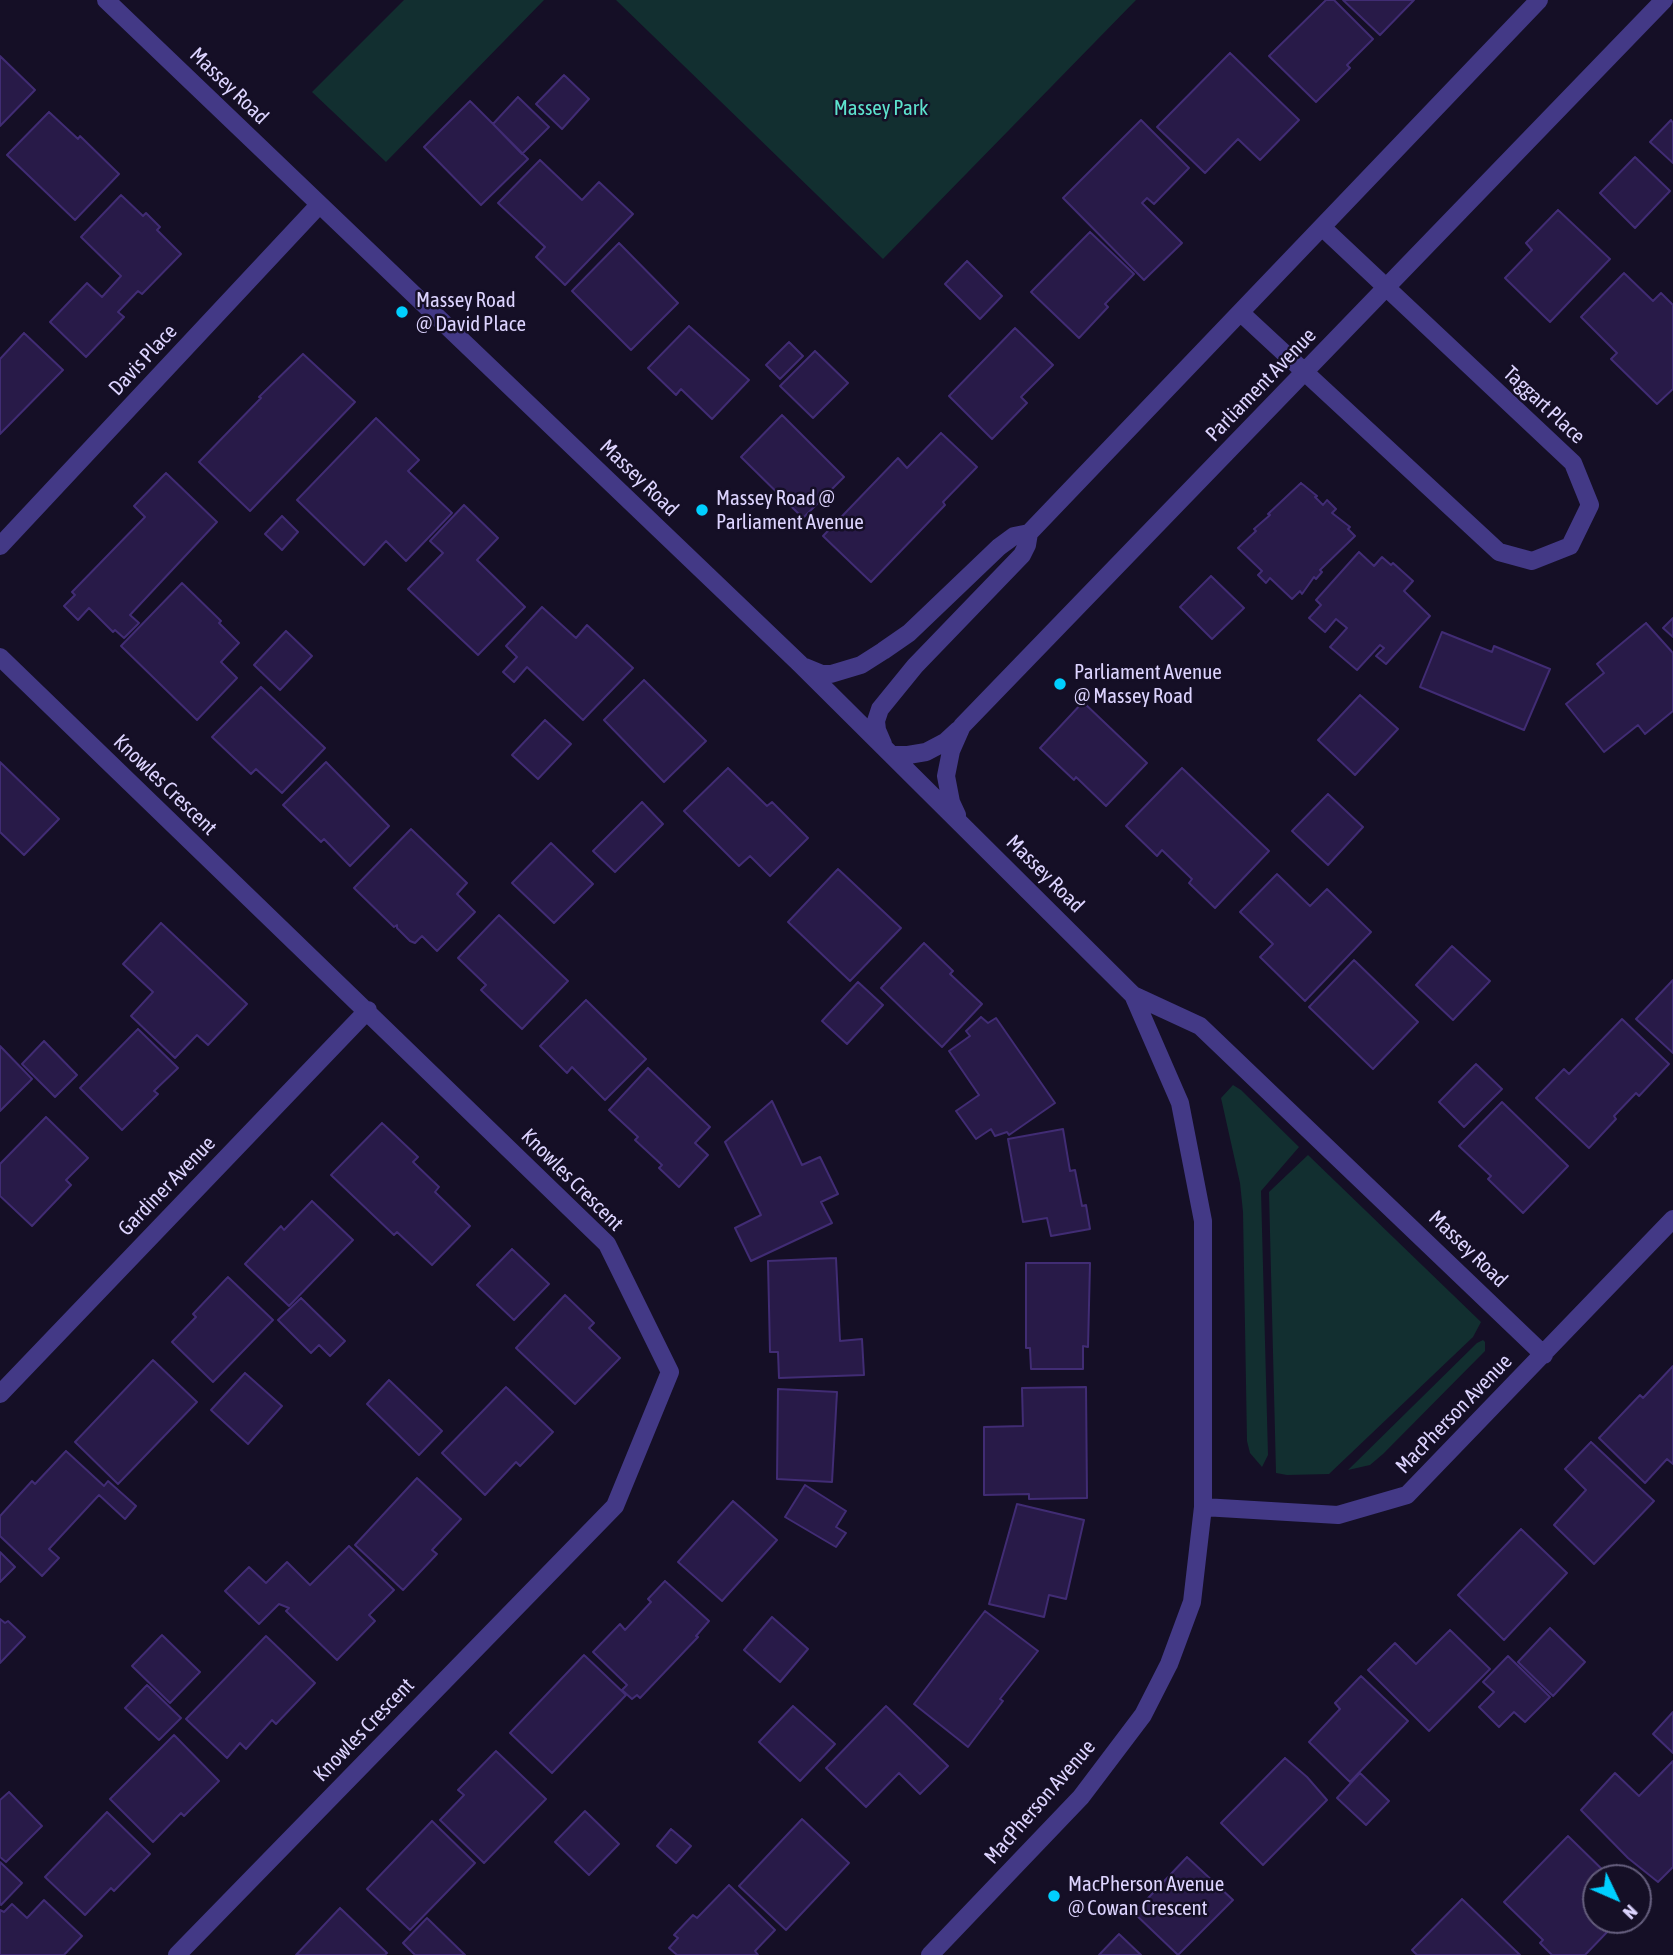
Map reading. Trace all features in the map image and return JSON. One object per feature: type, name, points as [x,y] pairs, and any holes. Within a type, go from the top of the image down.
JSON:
[{"type":"street","name":"Massey Road","points":[[106,0],[799,663],[1133,995],[1200,1026],[1544,1355]]},
{"type":"street","points":[[120,13],[133,0]]},
{"type":"street","points":[[962,726],[945,742],[926,752],[908,755],[888,751],[877,730],[876,722],[880,709],[915,666],[1021,555],[1027,545],[1029,533],[1539,0]]},
{"type":"street","name":"Parliament Avenue","points":[[962,824],[951,802],[946,776],[951,751],[962,726],[1664,0]]},
{"type":"street","name":"Davis Place","points":[[0,547],[319,205]]},
{"type":"street","name":"Taggart Place","points":[[1241,313],[1499,552],[1532,561],[1570,546],[1590,506],[1573,463],[1322,227]]},
{"type":"street","points":[[799,663],[822,674],[846,671],[861,664],[908,633],[999,547],[1014,536],[1029,533]]},
{"type":"street","name":"Knowles Crescent","points":[[0,657],[607,1244],[670,1372],[615,1506],[177,1955]]},
{"type":"street","name":"Massey Road","points":[[1133,995],[1180,1103],[1203,1221],[1203,1507]]},
{"type":"street","name":"Gardiner Avenue","points":[[0,1394],[368,1010]]},
{"type":"street","name":"MacPherson Avenue","points":[[930,1955],[1081,1797],[1143,1715],[1168,1664],[1192,1602],[1203,1507],[1338,1514],[1407,1495],[1673,1219]]},
{"type":"green space","points":[[404,0],[544,0],[386,162],[312,92]]},
{"type":"green space","name":"Massey Park","points":[[616,0],[1136,0],[883,259]]},
{"type":"green space","points":[[1233,1085],[1299,1147],[1261,1191],[1268,1455],[1262,1467],[1250,1453],[1247,1441],[1243,1212],[1240,1183],[1221,1098]]},
{"type":"green space","points":[[1308,1155],[1481,1322],[1473,1337],[1329,1474],[1287,1475],[1276,1473],[1269,1192]]},
{"type":"green space","points":[[1483,1340],[1485,1351],[1383,1454],[1370,1465],[1348,1470],[1477,1343]]},
{"type":"building","points":[[1326,0],[1334,0],[1373,39],[1347,65],[1350,68],[1316,102],[1269,56]]},
{"type":"building","points":[[1343,0],[1414,0],[1380,35]]},
{"type":"building","points":[[1230,53],[1299,120],[1260,160],[1238,139],[1205,173],[1157,127]]},
{"type":"building","points":[[0,56],[35,90],[0,126]]},
{"type":"building","points":[[564,75],[589,99],[562,129],[536,104]]},
{"type":"building","points":[[518,97],[549,127],[522,154],[493,124]]},
{"type":"building","points":[[470,101],[528,159],[481,205],[424,147]]},
{"type":"building","points":[[49,112],[78,139],[80,136],[119,174],[75,220],[7,155]]},
{"type":"building","points":[[1141,120],[1189,168],[1154,204],[1147,198],[1142,203],[1182,243],[1144,280],[1063,198]]},
{"type":"building","points":[[1671,120],[1673,123],[1673,163],[1650,142]]},
{"type":"building","points":[[1635,157],[1670,191],[1635,228],[1600,193]]},
{"type":"building","points":[[540,160],[582,200],[599,182],[633,214],[565,285],[536,257],[545,247],[498,203]]},
{"type":"building","points":[[121,195],[143,216],[146,213],[160,227],[157,230],[181,254],[142,294],[138,291],[118,312],[124,317],[86,357],[50,322],[87,283],[102,297],[121,276],[81,237]]},
{"type":"building","points":[[1558,210],[1610,259],[1550,322],[1505,278],[1532,250],[1526,243]]},
{"type":"building","points":[[1090,232],[1134,274],[1105,304],[1108,307],[1079,338],[1031,292]]},
{"type":"building","points":[[619,243],[678,303],[631,350],[572,291]]},
{"type":"building","points":[[967,261],[1002,296],[980,319],[945,284]]},
{"type":"building","points":[[1624,273],[1653,301],[1661,293],[1673,305],[1673,389],[1657,404],[1611,359],[1617,353],[1581,317]]},
{"type":"building","points":[[689,326],[749,380],[712,419],[681,389],[676,395],[648,368]]},
{"type":"building","points":[[1015,328],[1053,365],[1021,397],[1027,403],[992,439],[949,396]]},
{"type":"building","points":[[24,333],[63,370],[0,434],[0,359]]},
{"type":"building","points":[[789,342],[803,356],[780,379],[766,365]]},
{"type":"building","points":[[815,351],[848,383],[813,418],[780,386]]},
{"type":"building","points":[[303,354],[355,402],[250,511],[199,462]]},
{"type":"building","points":[[782,415],[844,477],[803,518],[741,457]]},
{"type":"building","points":[[376,418],[419,460],[408,471],[452,513],[406,561],[386,541],[364,565],[297,500]]},
{"type":"building","points":[[941,433],[977,467],[943,502],[945,505],[871,582],[823,536],[898,458],[907,468]]},
{"type":"building","points":[[166,473],[217,522],[130,615],[139,623],[124,638],[115,630],[113,632],[89,608],[78,620],[64,606],[75,595],[72,592],[145,517],[134,506]]},
{"type":"building","points":[[1301,483],[1317,496],[1315,497],[1323,505],[1327,500],[1336,509],[1332,513],[1350,527],[1348,529],[1355,536],[1320,570],[1322,572],[1316,579],[1314,577],[1302,594],[1300,591],[1292,599],[1270,578],[1266,583],[1258,575],[1262,571],[1238,548],[1256,531],[1254,529],[1270,515],[1268,514]]},
{"type":"building","points":[[464,505],[498,538],[477,560],[525,607],[478,655],[408,589],[443,553],[430,541]]},
{"type":"building","points":[[282,516],[298,532],[282,550],[265,534]]},
{"type":"building","points":[[1359,552],[1374,566],[1382,557],[1413,581],[1404,591],[1430,616],[1386,664],[1376,656],[1384,648],[1380,645],[1357,670],[1330,647],[1347,628],[1336,619],[1325,632],[1309,618],[1321,605],[1316,600]]},
{"type":"building","points":[[1211,576],[1244,608],[1212,639],[1180,607]]},
{"type":"building","points":[[182,583],[221,621],[219,623],[239,643],[221,662],[237,678],[197,720],[121,646]]},
{"type":"building","points":[[542,607],[576,638],[587,625],[633,668],[583,720],[527,667],[514,682],[503,672],[517,657],[506,646]]},
{"type":"building","points":[[1673,618],[1673,637],[1663,628]]},
{"type":"building","points":[[1646,623],[1673,653],[1673,711],[1645,734],[1638,725],[1604,752],[1566,704],[1604,673],[1597,664]]},
{"type":"building","points":[[286,631],[312,656],[280,690],[254,665]]},
{"type":"building","points":[[1442,632],[1492,652],[1494,646],[1550,669],[1524,730],[1420,687]]},
{"type":"building","points":[[644,680],[706,741],[664,782],[604,720]]},
{"type":"building","points":[[261,687],[325,748],[282,793],[256,769],[251,774],[212,737]]},
{"type":"building","points":[[1360,695],[1398,729],[1355,775],[1318,740]]},
{"type":"building","points":[[1083,702],[1147,763],[1106,806],[1040,748]]},
{"type":"building","points":[[545,720],[571,744],[538,779],[512,755]]},
{"type":"building","points":[[0,762],[59,819],[24,855],[0,832]]},
{"type":"building","points":[[326,762],[389,826],[350,866],[324,839],[321,842],[283,805]]},
{"type":"building","points":[[728,768],[767,806],[772,802],[808,838],[770,876],[750,856],[739,866],[684,811]]},
{"type":"building","points":[[1182,768],[1269,851],[1215,908],[1189,883],[1192,879],[1162,850],[1157,856],[1126,826]]},
{"type":"building","points":[[1328,794],[1363,827],[1328,865],[1292,831]]},
{"type":"building","points":[[642,802],[663,824],[615,872],[593,851]]},
{"type":"building","points":[[411,829],[467,883],[457,894],[475,912],[437,951],[422,936],[415,943],[410,941],[397,925],[394,927],[354,888]]},
{"type":"building","points":[[551,843],[593,884],[554,923],[512,883]]},
{"type":"building","points":[[838,869],[901,928],[850,981],[788,922]]},
{"type":"building","points":[[1277,874],[1310,906],[1327,889],[1371,932],[1305,1001],[1260,957],[1273,944],[1240,912]]},
{"type":"building","points":[[499,915],[568,981],[522,1029],[481,990],[486,985],[458,958]]},
{"type":"building","points":[[161,923],[247,1004],[208,1045],[197,1035],[175,1058],[131,1016],[153,992],[123,964]]},
{"type":"building","points":[[924,943],[953,971],[950,974],[982,1004],[942,1047],[881,988]]},
{"type":"building","points":[[1452,946],[1490,981],[1453,1020],[1416,985]]},
{"type":"building","points":[[1354,960],[1418,1022],[1373,1069],[1309,1007]]},
{"type":"building","points":[[1673,980],[1673,1053],[1636,1019]]},
{"type":"building","points":[[858,982],[883,1005],[847,1044],[822,1021]]},
{"type":"building","points":[[586,1000],[646,1059],[605,1100],[572,1067],[567,1073],[540,1046]]},
{"type":"building","points":[[981,1017],[988,1023],[996,1018],[1055,1103],[1009,1135],[1007,1132],[995,1136],[991,1129],[976,1139],[956,1111],[979,1095],[949,1051],[970,1036],[966,1031]]},
{"type":"building","points":[[1622,1019],[1669,1064],[1639,1096],[1636,1093],[1614,1116],[1616,1119],[1589,1148],[1536,1098],[1564,1069],[1569,1074]]},
{"type":"building","points":[[138,1029],[178,1068],[154,1091],[158,1094],[122,1130],[80,1088]]},
{"type":"building","points":[[44,1041],[77,1075],[55,1097],[22,1064]]},
{"type":"building","points":[[0,1046],[32,1079],[0,1111]]},
{"type":"building","points":[[1476,1064],[1502,1089],[1464,1127],[1439,1102]]},
{"type":"building","points":[[648,1068],[710,1127],[695,1143],[708,1155],[679,1187],[659,1168],[662,1165],[635,1140],[638,1137],[609,1110]]},
{"type":"building","points":[[772,1101],[802,1165],[820,1157],[838,1194],[821,1202],[832,1223],[751,1261],[735,1228],[761,1215],[725,1142]]},
{"type":"building","points":[[1502,1102],[1568,1166],[1523,1213],[1488,1179],[1491,1176],[1459,1146]]},
{"type":"building","points":[[46,1117],[88,1158],[66,1180],[71,1185],[32,1226],[0,1196],[0,1164]]},
{"type":"building","points":[[382,1123],[418,1157],[413,1162],[439,1187],[435,1192],[470,1226],[432,1265],[397,1232],[394,1235],[331,1175]]},
{"type":"building","points":[[1063,1129],[1070,1171],[1075,1170],[1090,1229],[1051,1236],[1047,1218],[1023,1222],[1008,1139]]},
{"type":"building","points":[[312,1201],[353,1240],[289,1306],[245,1264],[281,1226],[284,1230]]},
{"type":"building","points":[[512,1249],[549,1284],[514,1320],[477,1285]]},
{"type":"building","points":[[836,1258],[840,1341],[862,1339],[864,1375],[779,1378],[778,1352],[770,1352],[768,1261]]},
{"type":"building","points":[[1026,1263],[1090,1263],[1088,1347],[1083,1346],[1083,1369],[1031,1369],[1030,1348],[1026,1348]]},
{"type":"building","points":[[228,1277],[273,1320],[213,1382],[172,1342],[196,1317],[193,1314]]},
{"type":"building","points":[[565,1295],[594,1323],[589,1328],[620,1358],[575,1404],[516,1348]]},
{"type":"building","points":[[301,1298],[345,1341],[330,1356],[319,1345],[311,1353],[278,1320]]},
{"type":"building","points":[[153,1360],[197,1402],[118,1484],[75,1442]]},
{"type":"building","points":[[1673,1366],[1673,1464],[1667,1459],[1645,1483],[1599,1438],[1640,1395],[1643,1398]]},
{"type":"building","points":[[245,1373],[282,1406],[248,1444],[211,1410]]},
{"type":"building","points":[[389,1380],[442,1431],[419,1455],[367,1404]]},
{"type":"building","points":[[506,1387],[553,1432],[520,1466],[516,1462],[485,1495],[442,1453]]},
{"type":"building","points":[[1086,1387],[1087,1498],[1029,1499],[1029,1494],[984,1495],[984,1427],[1023,1426],[1022,1388]]},
{"type":"building","points":[[778,1389],[837,1392],[832,1482],[777,1479]]},
{"type":"building","points":[[1591,1442],[1654,1501],[1594,1564],[1554,1525],[1586,1490],[1565,1469]]},
{"type":"building","points":[[66,1451],[104,1486],[108,1481],[136,1506],[125,1519],[99,1495],[49,1549],[59,1558],[42,1576],[0,1536],[0,1516],[32,1481],[35,1484]]},
{"type":"building","points":[[417,1478],[461,1519],[432,1550],[437,1554],[403,1590],[355,1545]]},
{"type":"building","points":[[805,1485],[846,1511],[836,1527],[846,1533],[836,1547],[785,1517]]},
{"type":"building","points":[[733,1501],[777,1540],[722,1601],[678,1562]]},
{"type":"building","points":[[1017,1504],[1084,1520],[1066,1599],[1049,1595],[1044,1617],[989,1604]]},
{"type":"building","points":[[1521,1529],[1567,1573],[1504,1640],[1458,1595]]},
{"type":"building","points":[[349,1546],[394,1590],[369,1615],[375,1621],[337,1660],[286,1611],[289,1608],[279,1604],[259,1624],[225,1591],[249,1567],[266,1583],[287,1562],[310,1585]]},
{"type":"building","points":[[0,1552],[15,1567],[0,1582]]},
{"type":"building","points":[[665,1581],[709,1621],[696,1636],[698,1637],[640,1698],[637,1695],[632,1699],[622,1690],[627,1685],[593,1652],[620,1624],[625,1630],[651,1602],[648,1599]]},
{"type":"building","points":[[985,1611],[1038,1651],[1000,1699],[1003,1701],[968,1747],[914,1704]]},
{"type":"building","points":[[772,1617],[808,1649],[780,1682],[744,1650]]},
{"type":"building","points":[[0,1619],[5,1623],[8,1621],[25,1637],[0,1663]]},
{"type":"building","points":[[1550,1628],[1585,1662],[1553,1696],[1518,1662]]},
{"type":"building","points":[[1450,1630],[1490,1669],[1429,1731],[1368,1670],[1395,1643],[1416,1664]]},
{"type":"building","points":[[162,1635],[200,1672],[170,1703],[132,1666]]},
{"type":"building","points":[[266,1636],[315,1683],[276,1724],[272,1720],[246,1749],[240,1743],[227,1758],[186,1719]]},
{"type":"building","points":[[584,1655],[626,1695],[552,1773],[510,1733]]},
{"type":"building","points":[[1508,1656],[1550,1697],[1525,1722],[1514,1712],[1499,1727],[1479,1707],[1494,1692],[1483,1682]]},
{"type":"building","points":[[1361,1676],[1408,1721],[1350,1782],[1309,1742],[1340,1709],[1335,1703]]},
{"type":"building","points":[[147,1685],[181,1718],[159,1740],[125,1708]]},
{"type":"building","points":[[793,1706],[835,1744],[800,1781],[759,1742]]},
{"type":"building","points":[[886,1706],[948,1766],[920,1794],[899,1773],[866,1807],[826,1768]]},
{"type":"building","points":[[1673,1712],[1673,1753],[1653,1734]]},
{"type":"building","points":[[174,1735],[219,1781],[184,1816],[181,1813],[153,1842],[110,1799]]},
{"type":"building","points":[[496,1751],[546,1799],[484,1863],[440,1820],[464,1795],[458,1790]]},
{"type":"building","points":[[1285,1758],[1307,1777],[1327,1800],[1263,1865],[1221,1823]]},
{"type":"building","points":[[1673,1761],[1673,1867],[1658,1882],[1652,1877],[1652,1864],[1636,1864],[1581,1810],[1615,1773],[1639,1796]]},
{"type":"building","points":[[1360,1773],[1389,1801],[1366,1825],[1337,1798]]},
{"type":"building","points":[[9,1792],[42,1826],[6,1862],[0,1857],[0,1800]]},
{"type":"building","points":[[585,1811],[619,1844],[589,1875],[555,1842]]},
{"type":"building","points":[[107,1812],[150,1854],[114,1891],[111,1888],[85,1915],[45,1877]]},
{"type":"building","points":[[802,1819],[849,1863],[786,1930],[739,1886]]},
{"type":"building","points":[[432,1821],[475,1863],[410,1930],[367,1889]]},
{"type":"building","points":[[671,1829],[691,1846],[676,1863],[657,1846]]},
{"type":"building","points":[[1568,1836],[1597,1864],[1582,1864],[1582,1934],[1605,1934],[1585,1955],[1552,1955],[1540,1943],[1543,1940],[1504,1902]]},
{"type":"building","points":[[1187,1857],[1233,1900],[1178,1955],[1134,1913]]},
{"type":"building","points":[[0,1862],[22,1883],[1,1905],[0,1903]]},
{"type":"building","points":[[729,1885],[775,1930],[755,1951],[758,1955],[677,1955],[669,1948],[678,1938],[674,1935],[693,1915],[697,1918]]},
{"type":"building","points":[[1462,1899],[1520,1955],[1417,1955],[1412,1950]]},
{"type":"building","points":[[44,1900],[82,1936],[64,1955],[0,1955],[0,1910],[4,1912],[12,1904],[27,1918]]},
{"type":"building","points":[[340,1908],[387,1953],[385,1955],[296,1955]]},
{"type":"building","points":[[427,1918],[465,1955],[415,1955],[403,1943]]},
{"type":"building","points":[[1119,1934],[1141,1955],[1099,1955]]},
{"type":"place","name":"Massey Road @ David Place","points":[[402,312]]},
{"type":"place","name":"Massey Road @ Parliament Avenue","points":[[702,510]]},
{"type":"place","name":"Parliament Avenue @ Massey Road","points":[[1060,684]]},
{"type":"place","name":"MacPherson Avenue @ Cowan Crescent","points":[[1054,1896]]}]
